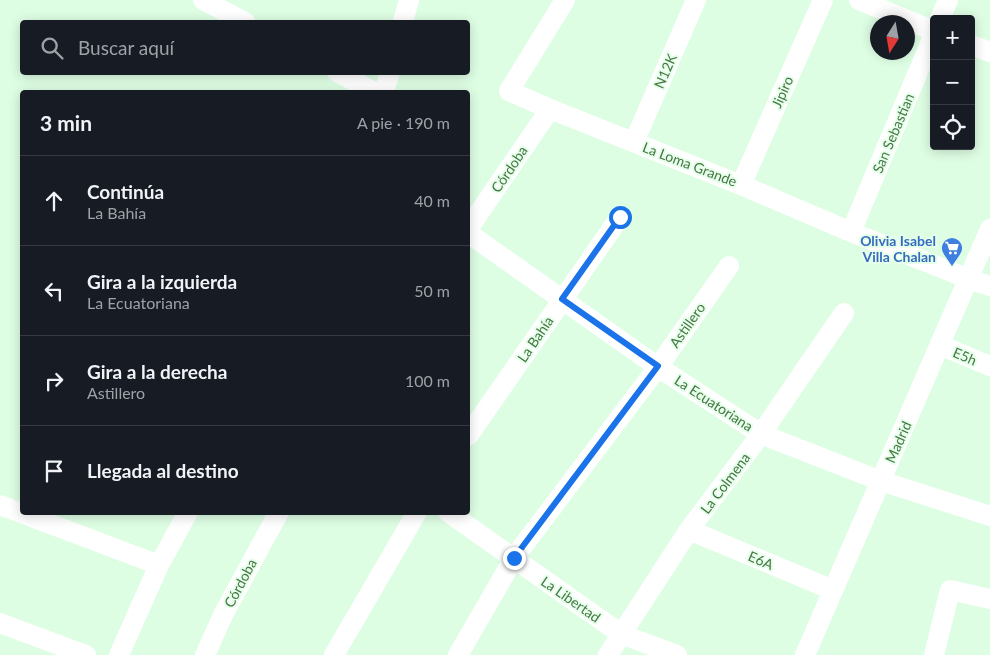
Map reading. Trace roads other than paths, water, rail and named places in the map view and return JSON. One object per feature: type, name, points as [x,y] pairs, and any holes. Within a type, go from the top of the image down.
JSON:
[{"type":"street","points":[[203,0],[241,20]]},
{"type":"street","points":[[404,20],[409,0]]},
{"type":"street","name":"La Loma Grande","points":[[565,0],[509,91],[741,184],[852,232],[990,286]]},
{"type":"street","name":"N12K","points":[[634,142],[696,0]]},
{"type":"street","name":"Jipiro","points":[[741,184],[823,0]]},
{"type":"street","points":[[858,0],[930,30]]},
{"type":"street","points":[[942,15],[948,0]]},
{"type":"street","name":"San Sebastian","points":[[852,232],[930,42]]},
{"type":"street","points":[[975,46],[990,52]]},
{"type":"street","points":[[343,75],[370,90]]},
{"type":"street","points":[[385,90],[389,75]]},
{"type":"street","name":"Córdoba","points":[[470,228],[550,109]]},
{"type":"street","name":"La Bahía","points":[[470,433],[620,217]]},
{"type":"street","name":"Madrid","points":[[805,655],[990,229]]},
{"type":"street","name":"La Ecuatoriana","points":[[470,232],[658,366],[762,434],[881,481],[990,516]]},
{"type":"street","name":"Astillero","points":[[458,655],[514,558],[658,366],[729,266]]},
{"type":"street","name":"La Colmena","points":[[608,655],[689,530],[762,434],[844,313]]},
{"type":"street","name":"E5h","points":[[940,345],[990,366]]},
{"type":"street","points":[[0,505],[20,513]]},
{"type":"street","points":[[26,515],[159,565]]},
{"type":"street","points":[[119,655],[159,565],[186,515]]},
{"type":"street","name":"Córdoba","points":[[205,655],[224,613],[277,515]]},
{"type":"street","points":[[334,655],[415,515]]},
{"type":"street","name":"La Libertad","points":[[452,515],[621,634],[677,655]]},
{"type":"street","name":"E6A","points":[[689,530],[833,590]]},
{"type":"street","points":[[934,655],[950,590],[990,599]]},
{"type":"street","points":[[0,623],[86,655]]},
{"type":"place","name":"Olivia Isabel Villa Chalan","points":[[952,267]]}]
